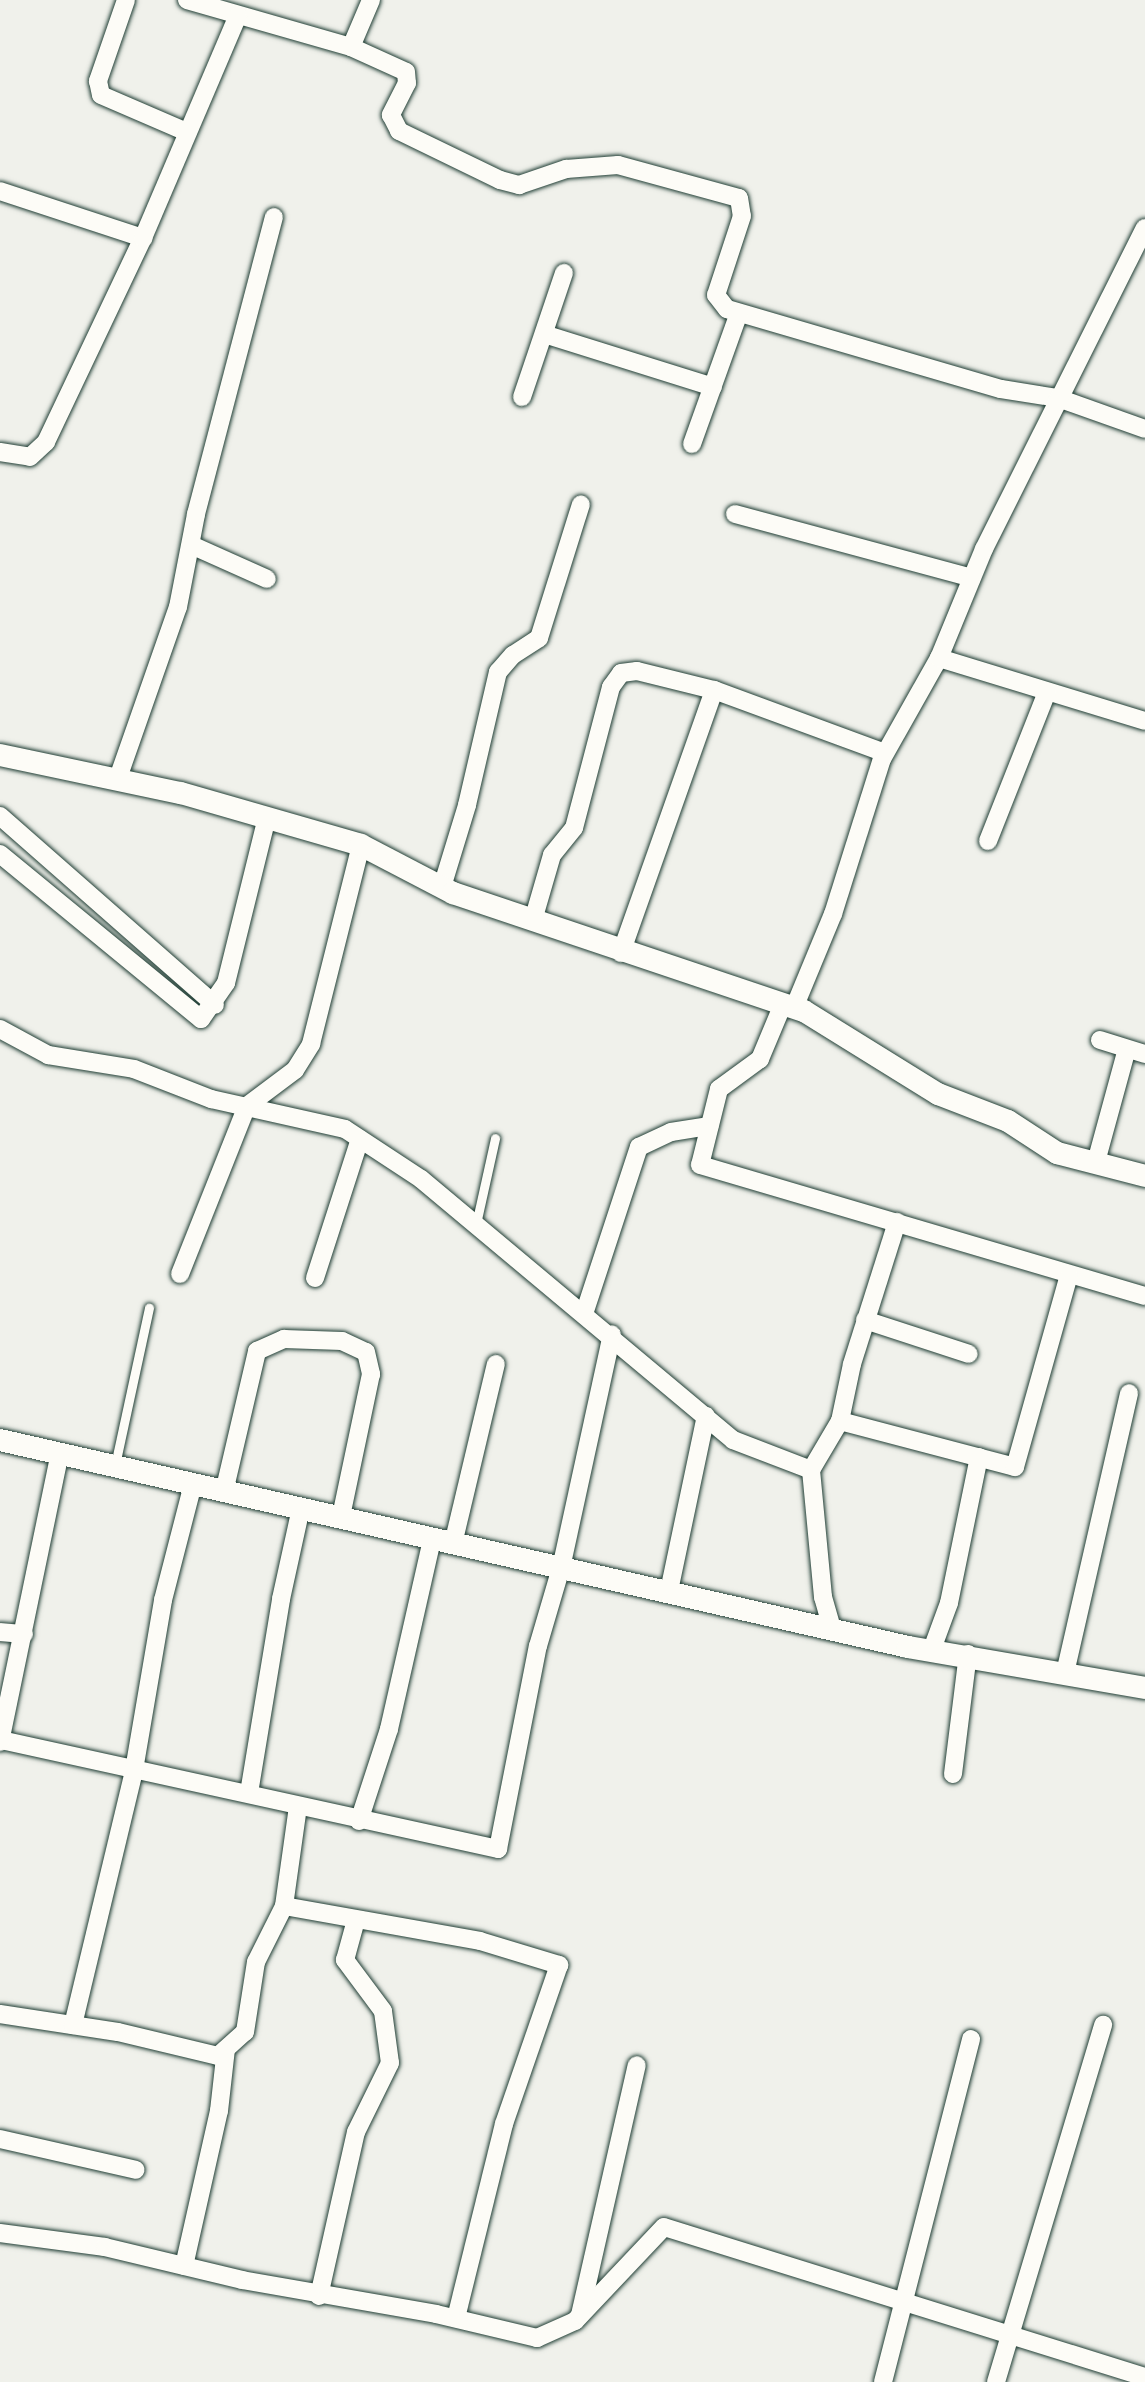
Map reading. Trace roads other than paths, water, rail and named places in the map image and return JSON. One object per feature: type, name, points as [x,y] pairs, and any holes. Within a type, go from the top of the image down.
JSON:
[{"type":"street","points":[[126,0],[98,80],[100,94],[187,132]]},
{"type":"street","points":[[187,0],[350,47],[406,72],[407,84],[391,115],[399,131],[500,180],[519,185],[566,169],[618,165],[739,198],[742,216],[716,295],[720,306],[1000,389],[1058,398],[1145,429]]},
{"type":"street","points":[[350,47],[371,0]]},
{"type":"street","points":[[0,452],[30,458],[46,442],[143,238],[238,15]]},
{"type":"street","points":[[0,191],[143,238]]},
{"type":"street","points":[[118,778],[178,607],[274,217]]},
{"type":"street","points":[[1145,228],[1058,398],[972,578],[939,658],[885,753],[863,807],[833,914],[788,1006],[760,1059],[719,1089],[700,1166],[1145,1296]]},
{"type":"street","points":[[522,397],[564,272]]},
{"type":"street","points":[[692,444],[739,313]]},
{"type":"street","points":[[544,334],[713,387]]},
{"type":"street","points":[[442,886],[467,805],[498,672],[513,655],[539,638],[581,504]]},
{"type":"street","points":[[735,514],[972,578]]},
{"type":"street","points":[[191,545],[267,579]]},
{"type":"street","points":[[939,658],[1145,721]]},
{"type":"street","points":[[534,916],[552,855],[574,828],[615,678],[637,671],[714,690],[885,753]]},
{"type":"street","points":[[621,953],[714,690]]},
{"type":"street","points":[[988,840],[1047,692]]},
{"type":"street","points":[[0,755],[118,778],[361,845],[442,886],[534,916],[621,953],[788,1006],[938,1094],[1008,1121],[1057,1153],[1145,1176]]},
{"type":"street","points":[[0,816],[214,1005]]},
{"type":"street","points":[[0,854],[192,1016],[204,1018],[226,983],[267,817]]},
{"type":"street","points":[[180,1274],[246,1106],[295,1070],[311,1044],[361,845]]},
{"type":"street","points":[[57,902],[74,880]]},
{"type":"street","points":[[0,1030],[48,1055],[134,1069],[211,1099],[345,1129],[421,1179],[475,1227],[612,1334],[733,1440],[811,1470]]},
{"type":"street","points":[[1096,1162],[1136,1052],[1100,1040]]},
{"type":"street","points":[[584,1314],[639,1147],[671,1132],[710,1126]]},
{"type":"street","points":[[315,1278],[360,1138]]},
{"type":"street","points":[[832,1628],[823,1597],[811,1470],[840,1421],[865,1320],[897,1222]]},
{"type":"street","points":[[840,1421],[1016,1467],[1069,1275]]},
{"type":"street","points":[[865,1320],[969,1354]]},
{"type":"street","points":[[60,1453],[0,1741],[498,1850],[538,1646],[560,1568],[612,1334]]},
{"type":"street","points":[[224,1492],[257,1351],[284,1339],[342,1341],[366,1352],[371,1374],[340,1516]]},
{"type":"street","points":[[359,1821],[496,1364]]},
{"type":"street","points":[[1065,1674],[1129,1392]]},
{"type":"street","points":[[669,1591],[706,1416]]},
{"type":"street","points":[[0,1440],[931,1652],[968,1654],[1145,1688]]},
{"type":"street","points":[[931,1652],[949,1603],[979,1458]]},
{"type":"street","points":[[73,2025],[134,1770],[163,1600],[193,1484]]},
{"type":"street","points":[[249,1793],[281,1599],[301,1508]]},
{"type":"street","points":[[0,1632],[24,1634]]},
{"type":"street","points":[[953,1774],[968,1654]]},
{"type":"street","points":[[0,2014],[73,2025],[218,2056],[245,2032],[256,1962],[284,1906],[298,1806]]},
{"type":"street","points":[[284,1906],[480,1942],[560,1965],[504,2124],[456,2318]]},
{"type":"street","points":[[319,2296],[356,2132],[390,2062],[383,2012],[345,1960],[356,1920]]},
{"type":"street","points":[[996,2382],[1103,2025]]},
{"type":"street","points":[[883,2382],[971,2039]]},
{"type":"street","points":[[184,2266],[215,2130],[226,2049]]},
{"type":"street","points":[[580,2316],[637,2066]]},
{"type":"street","points":[[0,2139],[136,2170]]},
{"type":"street","points":[[0,2233],[105,2247],[319,2296],[456,2318],[537,2338],[580,2316],[664,2227],[1009,2335],[1116,2376],[1145,2377]]},
{"type":"lane","points":[[475,1227],[495,1138]]},
{"type":"lane","points":[[116,1465],[149,1308]]}]
